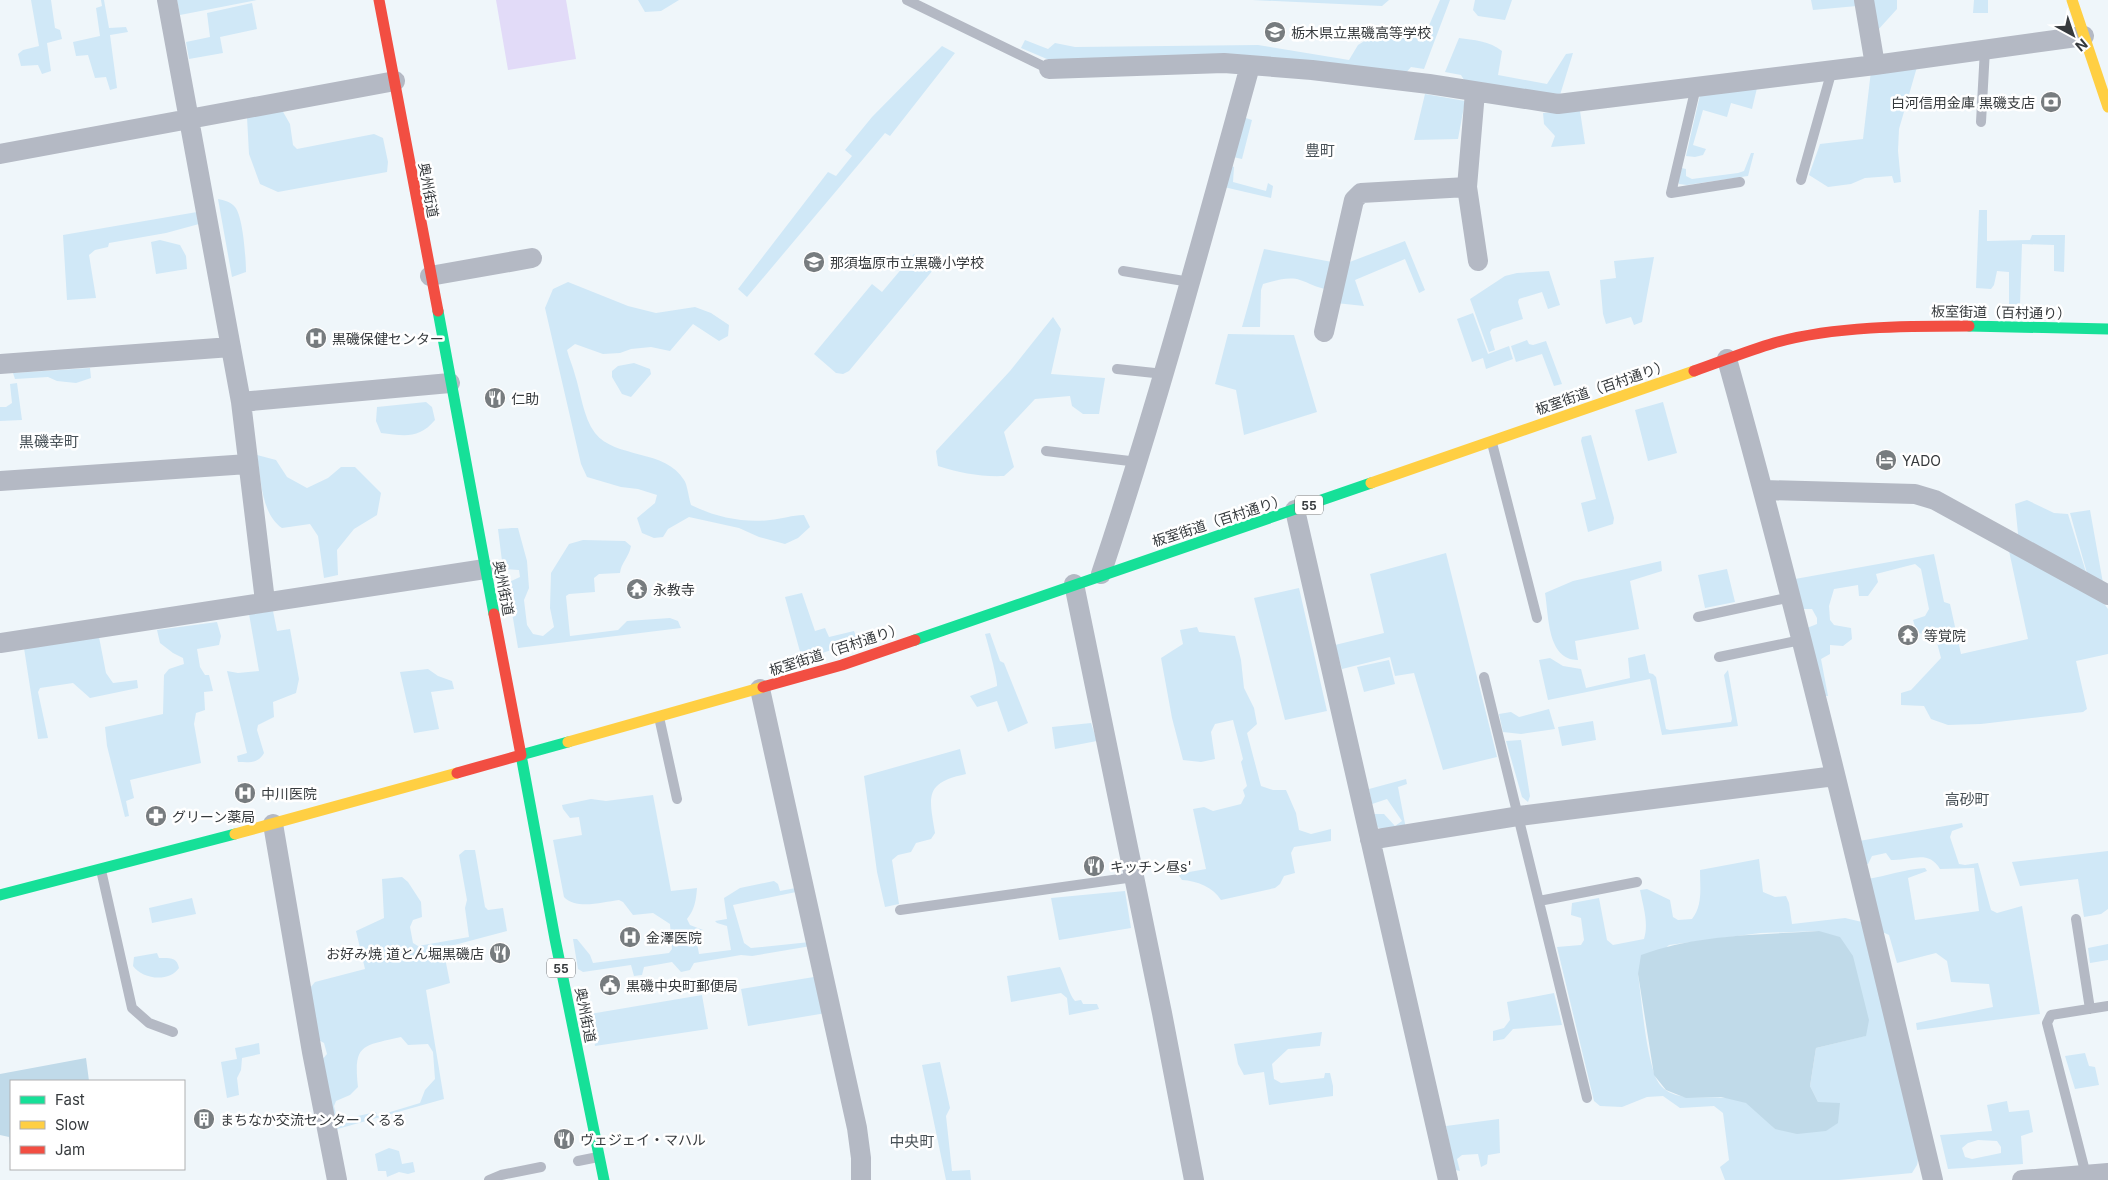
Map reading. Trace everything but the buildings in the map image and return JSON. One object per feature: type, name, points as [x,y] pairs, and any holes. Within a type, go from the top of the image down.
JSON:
[{"type":"main road","name":"奥州街道","points":[[379,0],[555,939],[604,1180]]},
{"type":"main road","points":[[2072,0],[2108,107]]},
{"type":"main road","name":"板室街道（百村通り）","points":[[0,895],[273,824],[842,665],[1101,574],[1295,510],[1776,343],[1804,337],[1880,328],[1924,326],[2108,329]]},
{"type":"street","points":[[167,0],[241,402],[265,601]]},
{"type":"street","points":[[1864,0],[1874,65]]},
{"type":"street","points":[[1049,69],[1153,64],[1224,64],[1312,70],[1429,84],[1558,104],[1874,65],[2084,36]]},
{"type":"street","points":[[1101,574],[1138,462],[1164,374],[1250,66]]},
{"type":"street","points":[[0,154],[395,81]]},
{"type":"street","points":[[1475,92],[1467,186],[1478,261]]},
{"type":"street","points":[[1324,332],[1354,200],[1361,193],[1467,186]]},
{"type":"street","points":[[430,276],[532,258]]},
{"type":"street","points":[[0,364],[231,347]]},
{"type":"street","points":[[1727,359],[1764,490],[1836,776],[1933,1180]]},
{"type":"street","points":[[241,402],[450,383]]},
{"type":"street","points":[[0,481],[248,464]]},
{"type":"street","points":[[1764,490],[1915,494],[1935,500],[2108,595]]},
{"type":"street","points":[[1295,510],[1448,1180]]},
{"type":"street","points":[[0,643],[265,601],[486,569]]},
{"type":"street","points":[[1074,584],[1194,1180]]},
{"type":"street","points":[[760,689],[857,1128],[861,1158],[861,1180]]},
{"type":"street","points":[[1370,840],[1519,816],[1836,776]]},
{"type":"street","points":[[273,824],[312,1052],[337,1180]]},
{"type":"street","points":[[2022,1180],[2108,1173]]},
{"type":"lane","points":[[907,0],[1049,69]]},
{"type":"lane","points":[[1981,122],[1985,49]]},
{"type":"lane","points":[[1801,180],[1832,70]]},
{"type":"lane","points":[[1696,87],[1671,193],[1740,182]]},
{"type":"lane","points":[[1123,271],[1190,282]]},
{"type":"lane","points":[[1117,369],[1164,374]]},
{"type":"lane","points":[[1492,441],[1537,618]]},
{"type":"lane","points":[[1046,451],[1138,462]]},
{"type":"lane","points":[[1698,617],[1790,597]]},
{"type":"lane","points":[[1719,657],[1801,640]]},
{"type":"lane","points":[[1484,677],[1587,1098]]},
{"type":"lane","points":[[659,716],[677,799]]},
{"type":"lane","points":[[101,869],[132,1008],[149,1023],[173,1032]]},
{"type":"lane","points":[[900,910],[1134,877]]},
{"type":"lane","points":[[1539,901],[1637,882]]},
{"type":"lane","points":[[2076,918],[2090,1009]]},
{"type":"lane","points":[[2086,1175],[2047,1023],[2051,1016],[2108,1006]]},
{"type":"lane","points":[[578,1161],[599,1157]]},
{"type":"lane","points":[[489,1180],[501,1175],[541,1168]]},
{"type":"shaded area","points":[[31,0],[51,0],[55,28],[60,30],[62,39],[47,43],[51,71],[42,74],[38,65],[21,66],[18,54],[23,50],[39,46]]},
{"type":"shaded area","points":[[101,0],[104,0],[109,28],[126,27],[128,32],[110,35],[117,88],[110,90],[106,77],[95,78],[88,55],[76,56],[73,42],[100,36],[96,8],[102,6]]},
{"type":"shaded area","points":[[177,0],[257,0],[180,15]]},
{"type":"shaded area","points":[[496,0],[566,0],[576,59],[508,70]]},
{"type":"shaded area","points":[[638,0],[679,0],[661,11],[645,12]]},
{"type":"shaded area","points":[[1252,0],[1389,0],[1382,6]]},
{"type":"shaded area","points":[[1440,0],[1450,0],[1424,69],[1411,67],[1404,75],[1054,62],[1021,48],[1025,40],[1048,49],[1055,43],[1075,47],[1258,45],[1349,60],[1358,45],[1366,40],[1424,37]]},
{"type":"shaded area","points":[[1475,0],[1512,0],[1505,20],[1478,16],[1473,10]]},
{"type":"shaded area","points":[[1811,0],[1856,0],[1857,6],[1813,10]]},
{"type":"shaded area","points":[[1871,0],[1897,0],[1897,9],[1877,31]]},
{"type":"shaded area","points":[[1974,0],[1988,0],[1988,13],[1973,13]]},
{"type":"shaded area","points":[[252,3],[257,29],[220,37],[223,53],[189,59],[186,42],[210,37],[207,13]]},
{"type":"shaded area","points":[[1459,38],[1487,43],[1502,51],[1498,75],[1547,84],[1566,54],[1573,53],[1560,95],[1466,83],[1461,75],[1445,72]]},
{"type":"shaded area","points":[[942,46],[955,53],[890,136],[885,133],[747,297],[738,289],[828,172],[836,176],[852,156],[845,150],[872,117]]},
{"type":"shaded area","points":[[1917,67],[1899,129],[1898,151],[1901,182],[1894,183],[1892,176],[1865,178],[1851,184],[1828,187],[1809,175],[1820,144],[1863,139],[1871,71]]},
{"type":"shaded area","points":[[1757,88],[1752,109],[1731,103],[1727,117],[1703,110],[1693,145],[1706,149],[1703,155],[1695,157],[1686,156],[1700,95]]},
{"type":"shaded area","points":[[1425,94],[1465,101],[1458,139],[1414,140]]},
{"type":"shaded area","points":[[282,110],[290,124],[293,145],[297,149],[374,134],[383,138],[388,162],[387,172],[278,192],[260,184],[249,154],[247,117]]},
{"type":"shaded area","points":[[1580,111],[1585,144],[1551,147],[1555,136],[1544,124],[1543,113]]},
{"type":"shaded area","points":[[1243,117],[1252,120],[1242,159],[1233,157]]},
{"type":"shaded area","points":[[1751,153],[1754,153],[1748,176],[1687,185],[1679,184],[1678,181],[1682,168],[1686,169],[1686,176],[1692,179],[1744,171]]},
{"type":"shaded area","points":[[1229,165],[1234,167],[1233,182],[1266,191],[1268,183],[1273,186],[1271,198],[1224,187]]},
{"type":"shaded area","points":[[218,199],[235,207],[242,228],[246,272],[232,277]]},
{"type":"shaded area","points":[[1979,210],[1987,210],[1987,241],[2030,240],[2032,235],[2065,235],[2064,272],[2054,271],[2054,245],[2022,244],[2020,305],[2009,304],[2009,272],[1997,271],[1994,285],[1991,289],[1976,288]]},
{"type":"shaded area","points":[[197,212],[199,224],[166,233],[109,243],[108,247],[95,250],[89,255],[96,298],[67,300],[63,235]]},
{"type":"shaded area","points":[[160,240],[180,245],[186,256],[187,269],[156,274],[151,242]]},
{"type":"shaded area","points":[[1405,241],[1425,290],[1419,293],[1405,259],[1355,280],[1364,306],[1336,303],[1347,263]]},
{"type":"shaded area","points":[[1264,249],[1332,262],[1327,289],[1296,279],[1282,279],[1263,284],[1261,290],[1260,327],[1242,327]]},
{"type":"shaded area","points":[[914,254],[933,270],[849,371],[843,374],[836,373],[814,354],[872,284],[882,292]]},
{"type":"shaded area","points":[[1654,257],[1642,322],[1634,325],[1631,317],[1606,324],[1603,314],[1600,280],[1616,278],[1614,261]]},
{"type":"shaded area","points":[[1549,271],[1560,305],[1548,309],[1542,292],[1519,299],[1518,302],[1523,319],[1492,329],[1490,332],[1495,350],[1489,352],[1470,299],[1505,276],[1517,273]]},
{"type":"shaded area","points":[[568,282],[628,306],[656,313],[695,307],[711,313],[729,325],[728,336],[719,341],[693,324],[670,351],[651,347],[603,354],[575,344],[567,350],[585,412],[595,433],[615,447],[653,458],[676,470],[685,482],[691,505],[700,509],[719,516],[750,521],[804,515],[810,527],[798,538],[785,544],[759,537],[739,528],[689,517],[668,529],[663,537],[654,538],[642,533],[637,518],[655,503],[657,495],[587,477],[581,464],[545,308],[553,289]]},
{"type":"shaded area","points":[[1473,313],[1488,354],[1509,346],[1513,359],[1486,369],[1483,358],[1472,362],[1457,319]]},
{"type":"shaded area","points":[[1053,317],[1061,329],[1051,374],[1105,378],[1099,414],[1083,414],[1072,406],[1070,396],[1035,399],[1004,432],[1014,467],[1004,476],[971,474],[938,466],[936,451],[1010,371]]},
{"type":"shaded area","points":[[1228,334],[1294,335],[1317,412],[1244,435],[1236,390],[1215,384]]},
{"type":"shaded area","points":[[1527,340],[1529,344],[1533,345],[1546,341],[1562,384],[1554,386],[1542,354],[1516,362],[1511,346]]},
{"type":"shaded area","points":[[634,363],[650,369],[651,374],[631,397],[622,394],[612,377],[612,371],[618,366]]},
{"type":"shaded area","points":[[90,368],[91,378],[76,383],[57,381],[48,377],[15,379],[13,373]]},
{"type":"shaded area","points":[[17,383],[22,420],[0,421],[0,407],[6,407],[12,403],[10,384]]},
{"type":"shaded area","points":[[426,402],[432,407],[435,420],[429,426],[411,435],[381,433],[376,421],[377,407]]},
{"type":"shaded area","points":[[1663,402],[1677,453],[1648,461],[1635,410]]},
{"type":"shaded area","points":[[1591,435],[1614,518],[1613,524],[1588,532],[1581,503],[1596,499],[1581,441],[1582,437]]},
{"type":"shaded area","points":[[257,455],[276,460],[287,477],[307,488],[328,478],[341,467],[355,467],[381,493],[377,515],[354,529],[337,550],[338,575],[324,578],[318,536],[310,524],[282,528],[275,522],[263,495]]},
{"type":"shaded area","points":[[2027,500],[2054,513],[2068,514],[2092,587],[2108,609],[2108,654],[2076,661],[2087,709],[2083,712],[1981,724],[1948,725],[1931,719],[1924,706],[1901,705],[1901,693],[1911,690],[1941,658],[1935,635],[1917,633],[1913,620],[1925,616],[1929,609],[1921,569],[1915,564],[1876,574],[1878,582],[1868,596],[1859,596],[1858,585],[1834,589],[1829,606],[1830,620],[1834,625],[1851,628],[1852,639],[1843,646],[1830,645],[1830,654],[1821,659],[1828,696],[1823,696],[1807,628],[1817,624],[1817,618],[1812,609],[1803,609],[1795,579],[1934,554],[1944,602],[1950,604],[1961,654],[2028,639],[2009,551],[2019,543],[2015,504]]},
{"type":"shaded area","points":[[2090,510],[2103,583],[2087,573],[2070,513]]},
{"type":"shaded area","points":[[518,528],[527,561],[529,588],[524,600],[527,625],[533,634],[543,636],[554,627],[550,608],[551,573],[569,544],[583,540],[625,541],[631,546],[620,573],[599,574],[594,578],[595,592],[569,594],[566,596],[570,636],[618,630],[627,621],[670,618],[678,621],[681,628],[518,648],[507,583],[520,577],[519,570],[503,569],[498,529]]},
{"type":"shaded area","points":[[1446,553],[1497,757],[1443,770],[1414,673],[1395,676],[1390,657],[1342,669],[1335,645],[1384,633],[1370,574]]},
{"type":"shaded area","points":[[1661,561],[1662,571],[1630,581],[1639,629],[1575,641],[1578,660],[1568,658],[1560,653],[1551,635],[1545,593],[1573,581]]},
{"type":"shaded area","points":[[1727,569],[1735,602],[1705,608],[1698,575]]},
{"type":"shaded area","points":[[1299,588],[1327,711],[1285,720],[1254,598]]},
{"type":"shaded area","points":[[802,593],[815,631],[825,628],[829,637],[854,631],[858,642],[802,659],[785,597]]},
{"type":"shaded area","points":[[273,611],[277,631],[290,629],[299,679],[296,693],[273,702],[274,717],[258,725],[257,730],[264,753],[262,757],[253,762],[238,762],[237,756],[247,753],[227,671],[238,673],[259,671],[249,614]]},
{"type":"shaded area","points":[[217,622],[221,636],[219,645],[197,649],[200,667],[205,675],[209,675],[213,691],[204,692],[205,710],[196,713],[194,724],[201,763],[130,780],[134,798],[126,801],[129,816],[125,817],[107,746],[105,727],[163,714],[164,675],[169,669],[184,664],[183,658],[160,643],[157,630]]},
{"type":"shaded area","points":[[1197,627],[1199,632],[1235,636],[1241,660],[1244,688],[1254,708],[1257,724],[1247,733],[1261,786],[1273,790],[1286,790],[1296,813],[1299,830],[1311,834],[1331,829],[1331,841],[1294,847],[1291,853],[1295,873],[1284,876],[1280,884],[1275,888],[1221,900],[1209,888],[1199,883],[1182,880],[1178,874],[1206,869],[1193,809],[1204,807],[1213,811],[1241,804],[1245,796],[1243,790],[1247,786],[1241,762],[1243,759],[1233,720],[1215,724],[1211,732],[1215,759],[1201,762],[1183,760],[1172,718],[1161,658],[1183,644],[1180,630]]},
{"type":"shaded area","points":[[990,633],[1000,661],[1004,663],[1028,723],[1008,732],[997,701],[977,707],[970,696],[997,686],[985,634]]},
{"type":"shaded area","points":[[99,637],[106,673],[113,683],[137,680],[138,688],[90,698],[73,683],[40,688],[38,692],[48,738],[38,739],[24,648]]},
{"type":"shaded area","points":[[1645,654],[1649,673],[1656,677],[1666,729],[1731,722],[1724,675],[1728,670],[1738,726],[1662,735],[1650,679],[1548,700],[1539,660],[1550,658],[1563,666],[1581,669],[1586,688],[1630,678],[1628,658]]},
{"type":"shaded area","points":[[1389,660],[1395,684],[1364,692],[1357,667]]},
{"type":"shaded area","points":[[428,669],[438,676],[452,681],[454,689],[431,692],[439,729],[414,733],[400,672]]},
{"type":"shaded area","points":[[1549,709],[1555,729],[1521,734],[1503,732],[1499,714],[1511,712],[1519,717]]},
{"type":"shaded area","points":[[1593,721],[1596,740],[1562,746],[1558,727]]},
{"type":"shaded area","points":[[1091,723],[1097,741],[1055,749],[1052,727]]},
{"type":"shaded area","points":[[1521,740],[1530,796],[1528,802],[1522,797],[1506,741]]},
{"type":"shaded area","points":[[960,749],[966,774],[952,778],[936,787],[931,800],[935,833],[931,839],[916,843],[911,852],[898,855],[892,860],[899,904],[885,907],[877,872],[864,776]]},
{"type":"shaded area","points":[[1406,779],[1407,784],[1398,787],[1406,829],[1386,831],[1377,827],[1374,814],[1384,814],[1395,826],[1402,821],[1387,799],[1372,804],[1369,789]]},
{"type":"shaded area","points":[[653,795],[671,891],[697,888],[695,904],[687,919],[690,925],[703,930],[695,932],[699,954],[731,950],[727,926],[715,921],[727,919],[724,898],[740,888],[774,881],[778,884],[780,891],[801,887],[801,891],[733,905],[744,943],[751,948],[810,942],[811,946],[694,963],[690,970],[681,972],[672,962],[644,967],[642,975],[634,976],[631,965],[583,972],[578,969],[573,939],[577,939],[590,955],[593,963],[669,953],[672,949],[670,924],[653,913],[633,915],[623,902],[619,900],[582,904],[569,901],[564,897],[553,840],[582,835],[579,817],[570,818],[562,805],[591,799],[606,801]]},
{"type":"shaded area","points":[[1962,823],[1963,827],[1952,831],[1950,837],[1959,864],[1978,863],[1991,910],[1997,913],[2022,906],[2040,1014],[1917,1030],[1916,1023],[1993,1007],[1989,984],[1951,982],[1947,961],[1936,953],[1897,963],[1889,935],[1878,930],[1867,879],[1925,868],[1927,871],[1908,878],[1915,920],[1979,911],[1974,868],[1940,869],[1930,859],[1918,857],[1891,860],[1886,853],[1872,856],[1868,864],[1863,864],[1859,841]]},
{"type":"shaded area","points":[[465,850],[475,850],[485,907],[488,910],[503,908],[507,931],[443,948],[450,983],[426,990],[444,1099],[334,1130],[321,1061],[327,1054],[324,1043],[317,1039],[310,988],[315,982],[365,969],[356,931],[384,918],[382,879],[402,877],[408,882],[421,902],[422,917],[413,920],[410,927],[413,943],[418,946],[469,937],[465,908],[467,900],[459,855]],"holes":[[[401,1037],[408,1045],[428,1044],[433,1052],[435,1079],[425,1090],[420,1103],[377,1116],[376,1112],[344,1119],[336,1115],[334,1106],[336,1101],[350,1095],[358,1087],[357,1062],[359,1054],[363,1049],[378,1042]]]},
{"type":"shaded area","points":[[2108,851],[2108,909],[2101,914],[2084,917],[2078,879],[2020,886],[2012,862]]},
{"type":"shaded area","points":[[1759,859],[1763,892],[1775,897],[1786,896],[1792,924],[1845,918],[1862,922],[1919,1155],[1917,1165],[1912,1173],[1839,1180],[1725,1180],[1720,1167],[1729,1160],[1723,1113],[1714,1106],[1680,1108],[1663,1096],[1647,1097],[1622,1107],[1600,1106],[1594,1101],[1557,947],[1581,945],[1584,940],[1581,918],[1571,915],[1572,903],[1599,898],[1607,940],[1613,945],[1644,939],[1646,921],[1640,890],[1647,889],[1670,900],[1673,917],[1678,920],[1692,919],[1696,914],[1699,902],[1700,870]],"holes":[[[1819,931],[1865,1036],[1816,1048],[1810,1086],[1818,1102],[1775,1129],[1758,1111],[1747,1103],[1735,1099],[1681,1096],[1670,1092],[1660,1085],[1654,1073],[1648,1050],[1638,974],[1669,945],[1760,933]]]},
{"type":"shaded area","points":[[1125,891],[1131,928],[1059,940],[1051,898]]},
{"type":"shaded area","points":[[192,898],[196,914],[152,923],[149,908]]},
{"type":"shaded area","points":[[1819,931],[1840,937],[1853,956],[1869,1020],[1866,1036],[1816,1048],[1810,1086],[1818,1102],[1840,1103],[1838,1123],[1826,1131],[1797,1134],[1775,1129],[1746,1103],[1721,1097],[1686,1098],[1666,1090],[1654,1075],[1638,974],[1641,955],[1662,948],[1706,939]]},
{"type":"shaded area","points":[[2108,944],[2108,960],[2090,963],[2088,948]]},
{"type":"shaded area","points":[[157,953],[159,958],[170,958],[177,962],[179,968],[175,973],[156,978],[143,974],[133,966],[134,957]]},
{"type":"shaded area","points":[[1060,967],[1075,1001],[1081,1000],[1083,1004],[1097,1004],[1099,1009],[1069,1015],[1067,998],[1061,993],[1011,1002],[1007,976]]},
{"type":"shaded area","points":[[820,976],[826,1013],[748,1026],[741,989]]},
{"type":"shaded area","points":[[1554,993],[1562,1025],[1513,1029],[1504,1039],[1493,1041],[1493,1031],[1504,1028],[1510,1020],[1507,1002]]},
{"type":"shaded area","points":[[702,995],[708,1029],[595,1046],[590,1014]]},
{"type":"shaded area","points":[[1322,1032],[1320,1046],[1288,1049],[1272,1064],[1274,1079],[1281,1083],[1324,1078],[1325,1073],[1330,1073],[1333,1096],[1269,1105],[1264,1072],[1244,1075],[1238,1064],[1234,1044]]},
{"type":"shaded area","points":[[259,1043],[260,1054],[242,1058],[241,1070],[237,1078],[239,1095],[227,1098],[221,1062],[237,1059],[235,1048]]},
{"type":"shaded area","points":[[2085,1053],[2089,1066],[2095,1067],[2099,1085],[2075,1089],[2065,1056]]},
{"type":"shaded area","points":[[86,1058],[89,1080],[10,1080],[10,1145],[9,1137],[0,1135],[0,1074]]},
{"type":"shaded area","points":[[940,1062],[950,1108],[946,1116],[952,1171],[970,1170],[971,1180],[946,1180],[922,1065]]},
{"type":"shaded area","points":[[2007,1101],[2009,1112],[2029,1110],[2033,1132],[2021,1136],[2023,1164],[1948,1169],[1940,1135],[1992,1131],[1987,1105]],"holes":[[[1978,1140],[1997,1141],[2001,1147],[2001,1153],[1972,1159],[1965,1157],[1962,1148],[1968,1143]]]},
{"type":"shaded area","points":[[1499,1119],[1500,1153],[1488,1155],[1487,1164],[1481,1167],[1478,1154],[1462,1155],[1457,1159],[1460,1171],[1455,1170],[1446,1126]]},
{"type":"shaded area","points":[[389,1148],[399,1151],[402,1164],[413,1162],[415,1172],[408,1174],[399,1172],[387,1177],[386,1171],[378,1171],[375,1154]]},
{"type":"traffic: fast","points":[[438,311],[494,614]]},
{"type":"traffic: fast","points":[[1969,326],[2108,329]]},
{"type":"traffic: fast","points":[[915,640],[1371,483]]},
{"type":"traffic: fast","points":[[568,742],[521,755],[555,939],[604,1180]]},
{"type":"traffic: fast","points":[[0,895],[235,834]]},
{"type":"traffic: slow","points":[[2072,0],[2108,107]]},
{"type":"traffic: slow","points":[[1371,483],[1694,371]]},
{"type":"traffic: slow","points":[[568,742],[763,687]]},
{"type":"traffic: slow","points":[[235,834],[457,773]]},
{"type":"traffic: jam","points":[[379,0],[438,311]]},
{"type":"traffic: jam","points":[[1694,371],[1774,343],[1821,333],[1870,328],[1969,326]]},
{"type":"traffic: jam","points":[[457,773],[521,755],[494,614]]},
{"type":"traffic: jam","points":[[763,687],[842,665],[915,640]]},
{"type":"place","name":"栃木県立黒磯高等学校","points":[[1275,32]]},
{"type":"place","name":"白河信用金庫 黒磯支店","points":[[2051,102]]},
{"type":"place","name":"那須塩原市立黒磯小学校","points":[[814,262]]},
{"type":"place","name":"黒磯保健センター","points":[[316,338]]},
{"type":"place","name":"仁助","points":[[495,398]]},
{"type":"place","name":"YADO","points":[[1886,460]]},
{"type":"place","name":"永教寺","points":[[637,589]]},
{"type":"place","name":"等覚院","points":[[1908,635]]},
{"type":"place","name":"中川医院","points":[[245,793]]},
{"type":"place","name":"グリーン薬局","points":[[156,816]]},
{"type":"place","name":"キッチン昼s'","points":[[1094,866]]},
{"type":"place","name":"金澤医院","points":[[630,937]]},
{"type":"place","name":"お好み焼 道とん堀黒磯店","points":[[500,953]]},
{"type":"place","name":"黒磯中央町郵便局","points":[[610,985]]},
{"type":"place","name":"まちなか交流センター くるる","points":[[204,1119]]},
{"type":"place","name":"ヴェジェイ・マハル","points":[[564,1139]]},
{"type":"district","name":"豊町","points":[[1320,150]]},
{"type":"district","name":"黒磯幸町","points":[[49,441]]},
{"type":"district","name":"高砂町","points":[[1967,799]]},
{"type":"district","name":"中央町","points":[[912,1141]]}]
